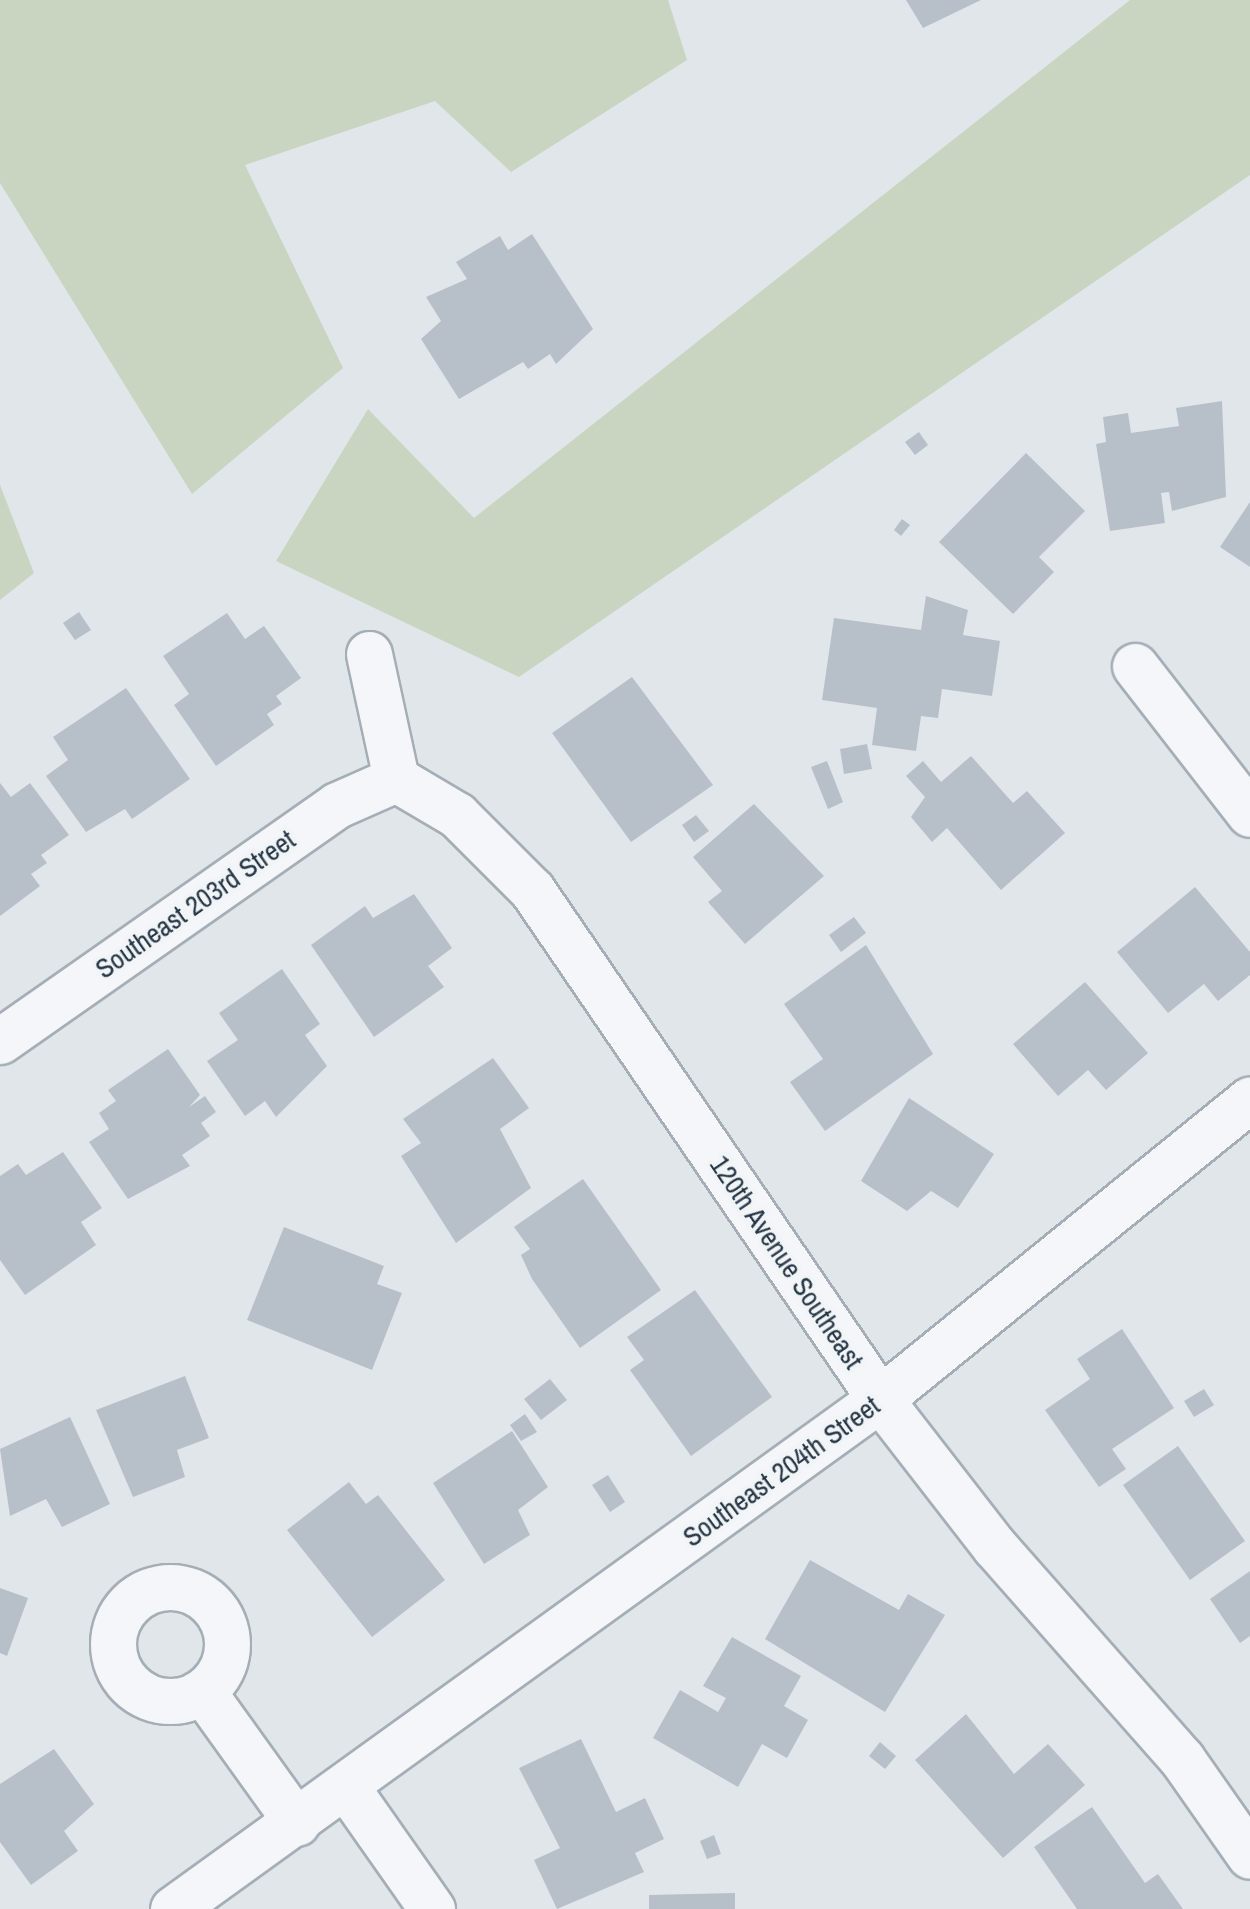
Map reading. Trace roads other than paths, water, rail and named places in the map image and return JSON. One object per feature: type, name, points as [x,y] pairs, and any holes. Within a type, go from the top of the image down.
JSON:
[{"type":"street","points":[[370,654],[396,779]]},
{"type":"street","points":[[1135,666],[1250,814]]},
{"type":"street","name":"Southeast 203rd Street","points":[[0,1041],[337,805],[396,779]]},
{"type":"street","name":"120th Avenue Southeast","points":[[396,779],[457,814],[532,890],[880,1399],[995,1547],[1182,1758],[1250,1856]]},
{"type":"street","name":"Southeast 204th Street","points":[[173,1909],[347,1788],[880,1399],[1250,1099]]},
{"type":"street","points":[[203,1692],[297,1823]]},
{"type":"street","points":[[347,1788],[432,1909]]}]
